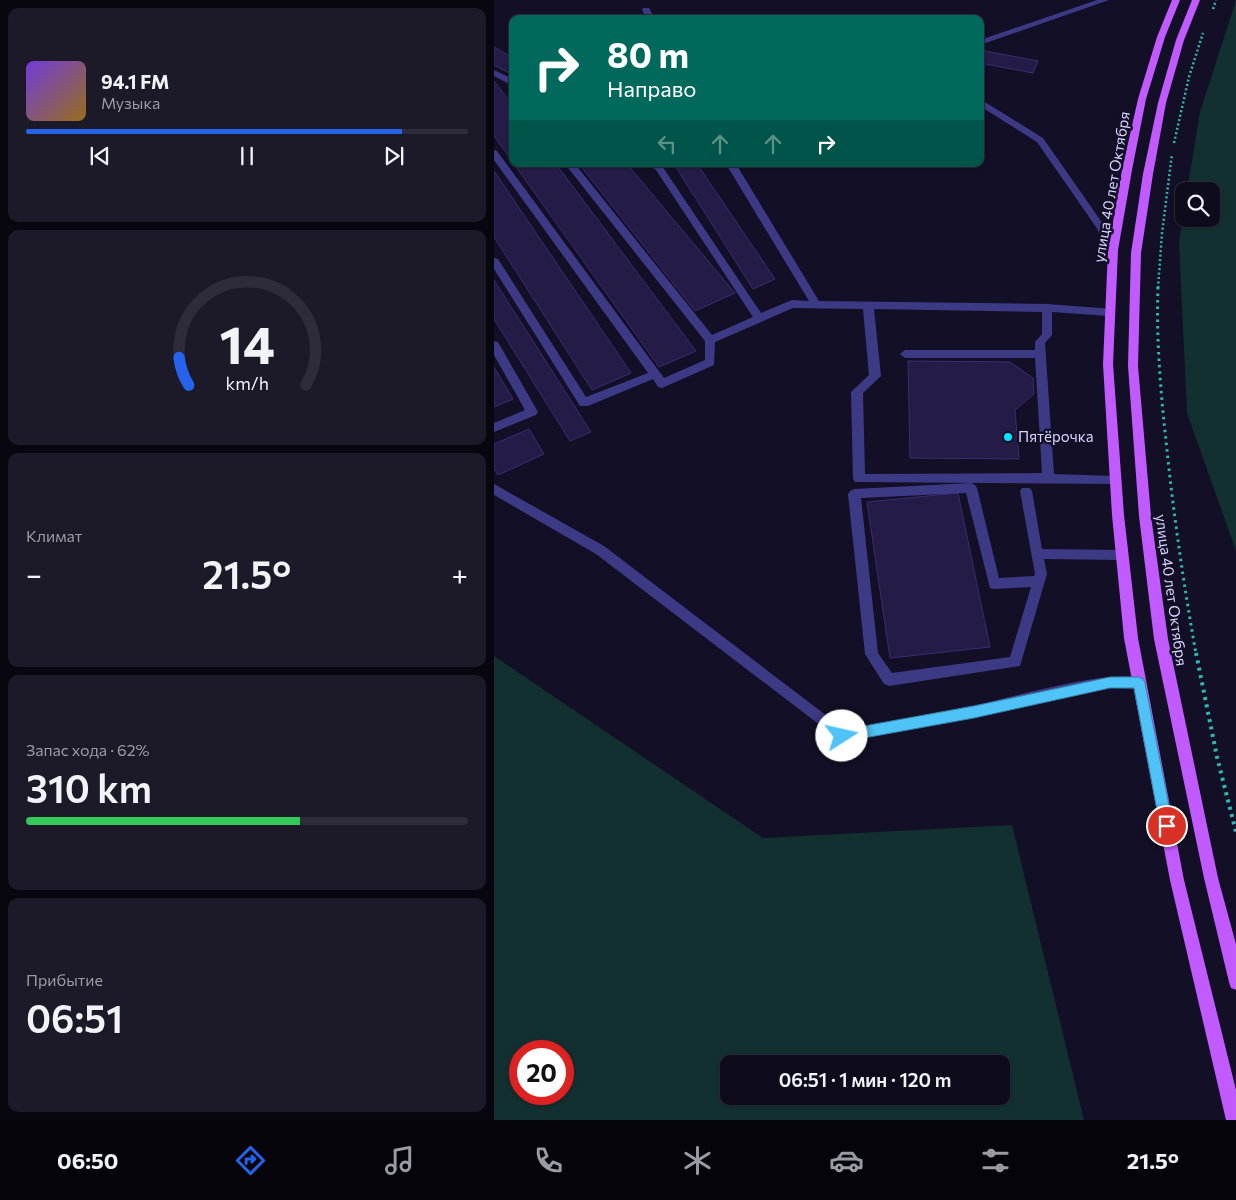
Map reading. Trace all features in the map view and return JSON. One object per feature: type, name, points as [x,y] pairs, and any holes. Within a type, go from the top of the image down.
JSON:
[{"type":"main road","name":"улица 40 лет Октября","points":[[1176,0],[1161,37],[1142,99],[1127,170],[1113,250],[1108,364],[1115,481],[1131,638],[1177,880],[1234,1120]]},
{"type":"main road","name":"улица 40 лет Октября","points":[[1196,0],[1180,40],[1162,103],[1148,174],[1136,253],[1133,366],[1137,427],[1155,599],[1169,682],[1211,878],[1236,982]]},
{"type":"lane","points":[[984,42],[1105,0]]},
{"type":"lane","points":[[646,10],[649,15]]},
{"type":"lane","points":[[494,73],[509,81]]},
{"type":"lane","points":[[984,105],[1040,140],[1100,226],[1113,250]]},
{"type":"lane","points":[[494,153],[662,384],[710,362],[710,340],[572,167]]},
{"type":"lane","points":[[657,167],[759,318]]},
{"type":"lane","points":[[733,167],[816,304]]},
{"type":"lane","points":[[494,261],[584,402],[655,374]]},
{"type":"lane","points":[[710,340],[792,304],[1047,308],[1110,312]]},
{"type":"lane","points":[[868,305],[875,376],[857,392],[859,478],[1048,478],[1115,481]]},
{"type":"lane","points":[[1047,308],[1048,335],[1040,342],[1048,478]]},
{"type":"lane","points":[[494,345],[532,412],[494,428]]},
{"type":"lane","points":[[905,354],[1041,354]]},
{"type":"lane","points":[[1026,491],[1041,574],[1015,662],[889,680],[872,654],[854,494],[971,488],[994,584],[1038,581]]},
{"type":"lane","points":[[494,489],[600,550],[842,736],[974,712],[1110,682],[1139,683]]},
{"type":"lane","points":[[1038,554],[1122,555]]},
{"type":"path","points":[[1210,15],[1216,0]]},
{"type":"path","points":[[1204,31],[1172,149],[1160,257],[1158,313],[1167,456],[1191,630],[1214,745],[1236,836]]},
{"type":"green space","points":[[1237,0],[1236,551],[1187,413],[1179,242],[1181,227],[1220,227],[1220,182],[1188,182],[1200,112]]},
{"type":"green space","points":[[494,656],[763,838],[1012,825],[1084,1120],[494,1120]]},
{"type":"building","points":[[494,47],[509,56],[509,73],[494,65]]},
{"type":"building","points":[[984,51],[1038,61],[1033,73],[984,64]]},
{"type":"building","points":[[494,81],[509,101],[509,157],[494,136]]},
{"type":"building","points":[[516,167],[558,167],[696,351],[659,367]]},
{"type":"building","points":[[581,167],[630,167],[735,293],[695,311]]},
{"type":"building","points":[[676,167],[699,167],[775,279],[753,289]]},
{"type":"building","points":[[494,171],[631,373],[592,390],[494,237]]},
{"type":"building","points":[[494,280],[591,432],[570,441],[494,319]]},
{"type":"building","points":[[908,361],[1010,362],[1033,378],[1034,394],[1015,410],[1019,459],[910,458]]},
{"type":"building","points":[[494,367],[513,399],[494,407]]},
{"type":"building","points":[[529,429],[544,454],[498,475],[494,468],[494,444]]},
{"type":"building","points":[[958,493],[990,647],[890,658],[867,502]]},
{"type":"place","name":"Пятёрочка","points":[[1008,437]]},
{"type":"route","points":[[842,736],[974,712],[1110,682],[1139,683],[1167,826]]}]
